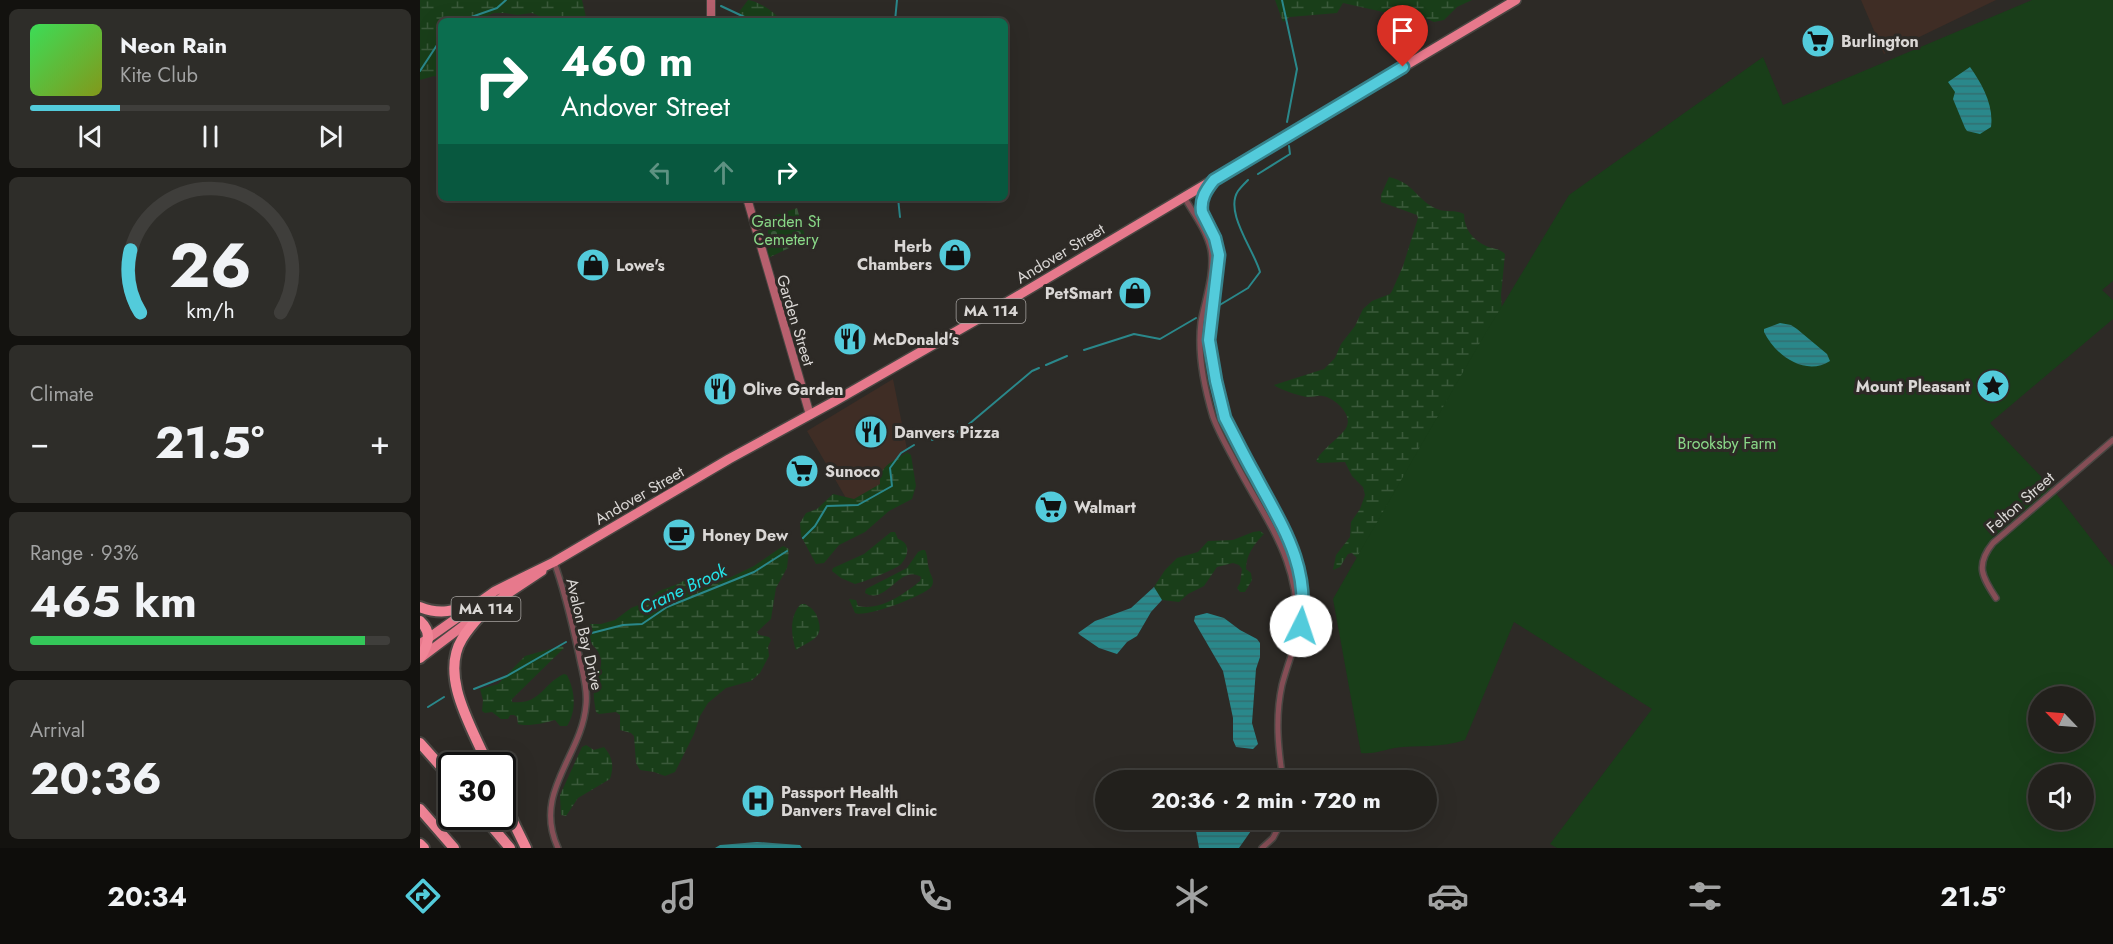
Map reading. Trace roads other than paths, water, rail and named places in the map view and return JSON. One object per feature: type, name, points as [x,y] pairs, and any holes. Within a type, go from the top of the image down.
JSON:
[{"type":"highway","name":"Andover Street","points":[[424,641],[474,604],[513,581],[554,562],[729,459],[810,415],[1184,198],[1516,0]]},
{"type":"highway","name":"Andover Street","points":[[420,658],[488,607],[554,562]]},
{"type":"highway","points":[[420,607],[445,612],[474,604]]},
{"type":"highway","points":[[482,752],[457,693],[453,666],[462,639],[488,607]]},
{"type":"highway","points":[[420,621],[427,629],[424,641],[428,644],[420,658]]},
{"type":"highway","points":[[420,743],[438,763]]},
{"type":"highway","points":[[420,809],[454,848]]},
{"type":"highway","points":[[516,828],[526,848]]},
{"type":"highway","points":[[495,830],[510,848]]},
{"type":"highway","points":[[420,844],[424,848]]},
{"type":"main road","points":[[711,0],[711,18]]},
{"type":"main road","name":"Garden Street","points":[[748,201],[810,415]]},
{"type":"street","points":[[1214,180],[1206,190],[1201,206],[1218,247],[1219,255],[1209,328],[1210,353],[1225,418],[1287,532],[1297,559],[1304,607],[1301,626],[1283,682],[1278,714],[1278,749],[1281,770]]},
{"type":"street","points":[[1184,198],[1206,236],[1212,260],[1200,345],[1209,399],[1214,419],[1226,445],[1287,560],[1296,599],[1295,645]]},
{"type":"street","name":"Felton Street","points":[[1996,598],[1982,575],[1984,553],[2113,440]]},
{"type":"street","name":"Avalon Bay Drive","points":[[554,562],[567,599],[587,697],[581,728],[558,779],[551,801],[550,824],[558,848]]},
{"type":"street","points":[[1262,848],[1273,838],[1277,830]]},
{"type":"water","points":[[1970,67],[1983,88],[1991,111],[1991,127],[1980,134],[1967,131],[1965,128],[1953,99],[1955,92],[1948,82]]},
{"type":"water","points":[[1780,323],[1797,329],[1827,354],[1830,361],[1820,365],[1801,365],[1783,356],[1764,332],[1764,329]]},
{"type":"water","points":[[1154,587],[1162,600],[1151,612],[1137,636],[1127,642],[1117,654],[1099,648],[1078,633],[1095,621],[1131,608]]},
{"type":"water","points":[[1207,613],[1224,618],[1260,643],[1252,723],[1258,744],[1253,749],[1236,747],[1233,740],[1233,718],[1223,671],[1194,621],[1195,616]]},
{"type":"water","points":[[1252,830],[1239,848],[1199,848],[1196,831]]},
{"type":"water","points":[[757,842],[800,845],[802,848],[715,848],[720,845]]},
{"type":"waterway","points":[[469,18],[497,8],[506,0]]},
{"type":"waterway","points":[[895,18],[897,0]]},
{"type":"waterway","name":"Crane Brook","points":[[1282,0],[1297,69],[1287,122]]},
{"type":"waterway","points":[[721,6],[747,18]]},
{"type":"waterway","points":[[420,71],[438,44]]},
{"type":"waterway","name":"Crane Brook","points":[[1258,174],[1290,154],[1289,146]]},
{"type":"waterway","name":"Crane Brook","points":[[1218,306],[1248,288],[1260,272],[1237,220],[1235,209],[1238,191],[1248,180]]},
{"type":"waterway","points":[[898,201],[900,217]]},
{"type":"waterway","name":"Crane Brook","points":[[1084,350],[1134,334],[1160,339],[1196,318]]},
{"type":"waterway","name":"Crane Brook","points":[[1046,365],[1067,356]]},
{"type":"waterway","name":"Crane Brook","points":[[932,440],[962,430],[1032,371],[1039,368]]},
{"type":"waterway","name":"Crane Brook","points":[[803,538],[815,526],[827,506],[858,505],[892,486],[890,468],[901,453],[914,445]]},
{"type":"waterway","name":"Crane Brook","points":[[584,635],[623,625],[642,624],[667,607],[754,572],[787,551]]},
{"type":"waterway","name":"Crane Brook","points":[[474,689],[507,676],[566,642]]},
{"type":"waterway","name":"Crane Brook","points":[[428,707],[444,697]]},
{"type":"place","name":"Burlington","points":[[1818,41]]},
{"type":"place","name":"Herb Chambers","points":[[955,255]]},
{"type":"place","name":"Lowe's","points":[[593,265]]},
{"type":"place","name":"PetSmart","points":[[1135,293]]},
{"type":"place","name":"McDonald's","points":[[850,339]]},
{"type":"place","name":"Mount Pleasant","points":[[1993,386]]},
{"type":"place","name":"Olive Garden","points":[[720,389]]},
{"type":"place","name":"Danvers Pizza","points":[[871,432]]},
{"type":"place","name":"Sunoco","points":[[802,471]]},
{"type":"place","name":"Walmart","points":[[1051,507]]},
{"type":"place","name":"Honey Dew","points":[[679,535]]},
{"type":"place","name":"Passport Health Danvers Travel Clinic","points":[[758,801]]},
{"type":"park label","name":"Garden St Cemetery","points":[[786,230]]},
{"type":"park label","name":"Brooksby Farm","points":[[1727,443]]}]
